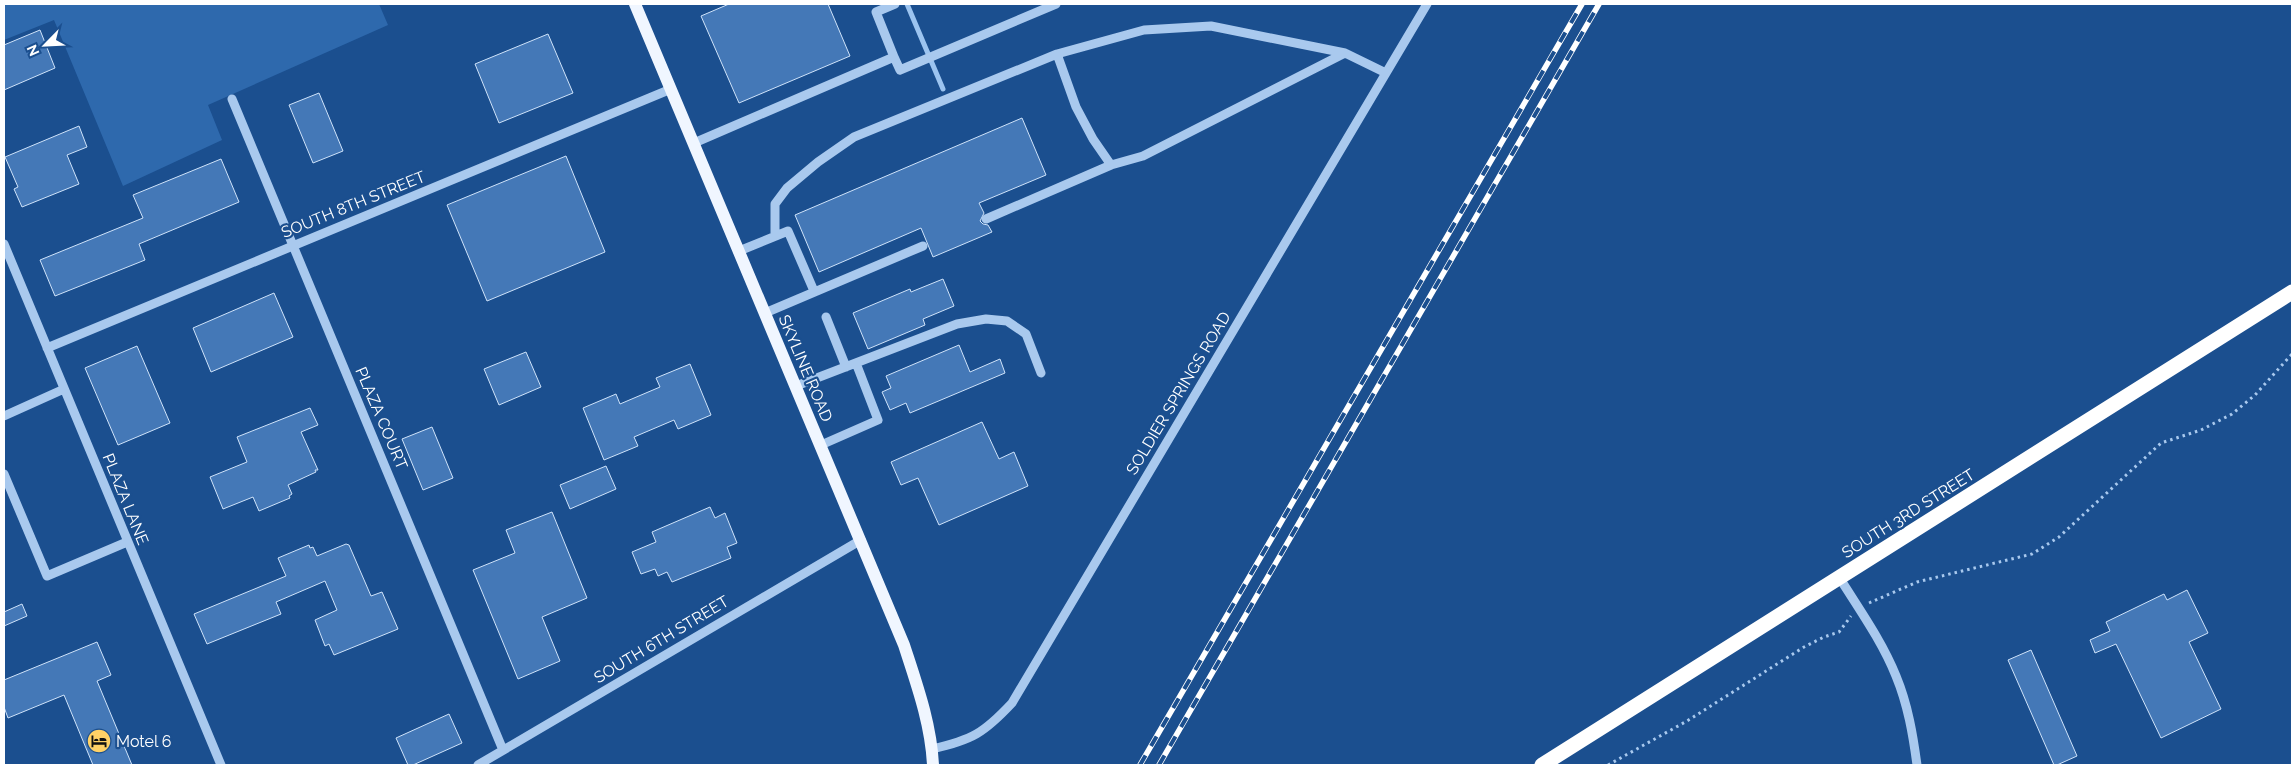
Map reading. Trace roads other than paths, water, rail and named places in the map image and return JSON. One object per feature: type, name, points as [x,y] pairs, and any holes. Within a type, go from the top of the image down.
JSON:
[{"type":"highway","name":"SOUTH 3RD STREET","points":[[1542,765],[2292,292]]},
{"type":"main road","name":"SKYLINE ROAD","points":[[635,4],[904,645],[922,699],[932,749]]},
{"type":"main road","points":[[932,749],[933,765]]},
{"type":"street","points":[[894,4],[876,12],[900,70],[1056,4]]},
{"type":"street","name":"SOLDIER SPRINGS ROAD","points":[[932,749],[959,743],[976,736],[992,724],[1012,703],[1427,4]]},
{"type":"street","points":[[775,236],[774,204],[818,162],[854,138],[1057,54],[1144,30],[1211,26],[1345,53],[1386,73]]},
{"type":"street","points":[[986,219],[1111,165],[1144,156],[1345,53]]},
{"type":"street","points":[[1057,54],[1076,107],[1093,139],[1111,165]]},
{"type":"street","points":[[694,143],[894,57]]},
{"type":"street","name":"SOUTH 8TH STREET","points":[[47,348],[293,244],[671,89]]},
{"type":"street","name":"PLAZA COURT","points":[[232,99],[503,750]]},
{"type":"street","points":[[739,251],[788,231],[814,291]]},
{"type":"street","name":"PLAZA LANE","points":[[4,244],[221,765]]},
{"type":"street","points":[[766,313],[923,246]]},
{"type":"street","points":[[826,317],[846,367]]},
{"type":"street","points":[[796,386],[957,324],[986,319],[1006,321],[1026,334],[1041,373]]},
{"type":"street","points":[[821,445],[878,420],[856,363]]},
{"type":"street","points":[[4,416],[64,389]]},
{"type":"street","points":[[4,474],[48,576],[127,542]]},
{"type":"street","name":"SOUTH 6TH STREET","points":[[478,765],[861,540]]},
{"type":"street","points":[[1839,577],[1877,637],[1896,677],[1911,722],[1917,765]]},
{"type":"waterway","points":[[907,4],[943,89]]},
{"type":"railway","points":[[1140,765],[1582,4]]},
{"type":"railway","points":[[1159,765],[1599,4]]},
{"type":"place","name":"Motel 6","points":[[99,741]]}]
